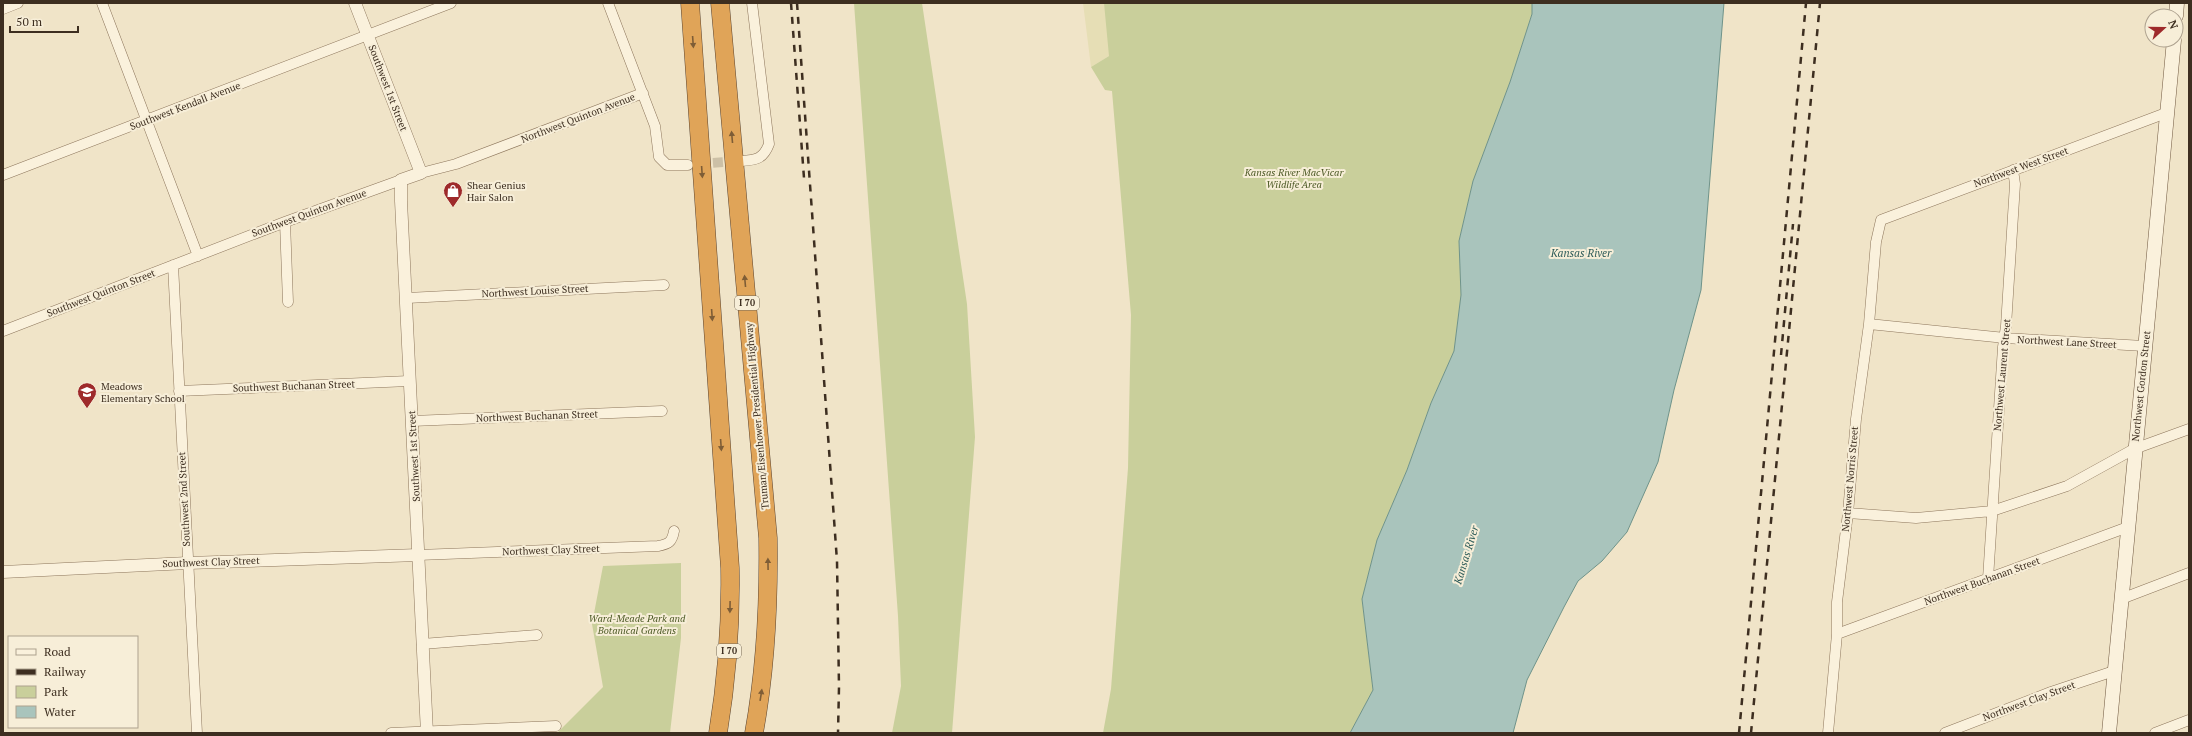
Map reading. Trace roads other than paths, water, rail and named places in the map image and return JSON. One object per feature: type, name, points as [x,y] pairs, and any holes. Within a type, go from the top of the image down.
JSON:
[{"type":"highway","name":"I 70","points":[[690,3],[730,568],[730,646],[718,733]]},
{"type":"highway","name":"Truman/Eisenhower Presidential Highway","points":[[720,3],[768,538],[769,602],[766,649],[754,733]]},
{"type":"main road","name":"Northwest Gordon Street","points":[[2109,733],[2134,449],[2173,48]]},
{"type":"street","points":[[3,9],[18,3]]},
{"type":"street","points":[[102,3],[198,256]]},
{"type":"street","name":"Southwest 1st Street","points":[[355,3],[421,173]]},
{"type":"street","name":"Southwest Kendall Avenue","points":[[3,175],[451,3]]},
{"type":"street","points":[[608,3],[643,93]]},
{"type":"street","points":[[740,161],[757,160],[766,152],[769,144],[752,3]]},
{"type":"street","name":"Northwest Quinton Avenue","points":[[421,173],[456,164],[643,93],[655,126],[659,157],[668,165],[688,165]]},
{"type":"street","name":"Northwest West Street","points":[[1880,225],[1881,220],[1885,217],[2166,113]]},
{"type":"street","name":"Northwest Laurent Street","points":[[1988,579],[2015,184],[2013,170]]},
{"type":"street","name":"Southwest Quinton Avenue","points":[[198,256],[285,222],[421,173]]},
{"type":"street","name":"Southwest 1st Street","points":[[401,180],[407,298],[409,382],[427,732]]},
{"type":"street","points":[[285,222],[288,302]]},
{"type":"street","name":"Northwest Norris Street","points":[[1828,733],[1837,634],[1837,602],[1848,513],[1856,419],[1869,324],[1876,242],[1880,225]]},
{"type":"street","name":"Southwest Quinton Street","points":[[3,332],[198,256]]},
{"type":"street","name":"Southwest 2nd Street","points":[[173,265],[196,733]]},
{"type":"street","name":"Northwest Louise Street","points":[[407,298],[664,285]]},
{"type":"street","name":"Northwest Lane Street","points":[[1869,324],[2005,338],[2144,346]]},
{"type":"street","name":"Southwest Buchanan Street","points":[[179,391],[409,382]]},
{"type":"street","name":"Northwest Buchanan Street","points":[[412,421],[662,411]]},
{"type":"street","points":[[1848,513],[1916,518],[1992,511],[2067,486],[2134,449],[2189,429]]},
{"type":"street","name":"Northwest Buchanan Street","points":[[1837,634],[2128,527]]},
{"type":"street","name":"Northwest Clay Street","points":[[418,555],[658,546],[670,543],[673,539],[674,531]]},
{"type":"street","name":"Southwest Clay Street","points":[[3,572],[188,563],[418,555]]},
{"type":"street","points":[[2121,599],[2189,573]]},
{"type":"street","points":[[422,644],[537,635]]},
{"type":"street","name":"Northwest Clay Street","points":[[1945,733],[2052,692],[2114,671]]},
{"type":"street","points":[[2155,733],[2189,720]]},
{"type":"street","points":[[391,733],[556,726]]},
{"type":"water","name":"Kansas River","points":[[1532,3],[1724,3],[1701,290],[1674,390],[1658,462],[1627,532],[1602,561],[1578,581],[1564,607],[1527,680],[1513,733],[1350,733],[1373,690],[1362,599],[1377,540],[1407,470],[1431,403],[1454,351],[1461,295],[1459,241],[1473,181],[1510,82],[1532,14]]},
{"type":"tunnel","points":[[698,164],[738,161]]},
{"type":"railway","points":[[791,3],[804,178]]},
{"type":"railway","points":[[797,3],[837,561],[839,687],[838,733]]},
{"type":"railway","points":[[1739,733],[1806,3]]},
{"type":"railway","points":[[1751,733],[1820,3]]},
{"type":"railway","points":[[1781,355],[1793,224]]},
{"type":"place","name":"Shear Genius Hair Salon","points":[[453,208]]},
{"type":"place","name":"Meadows Elementary School","points":[[87,409]]},
{"type":"park label","name":"Kansas River MacVicar Wildlife Area","points":[[1294,178]]},
{"type":"park label","name":"Ward-Meade Park and Botanical Gardens","points":[[637,624]]}]
